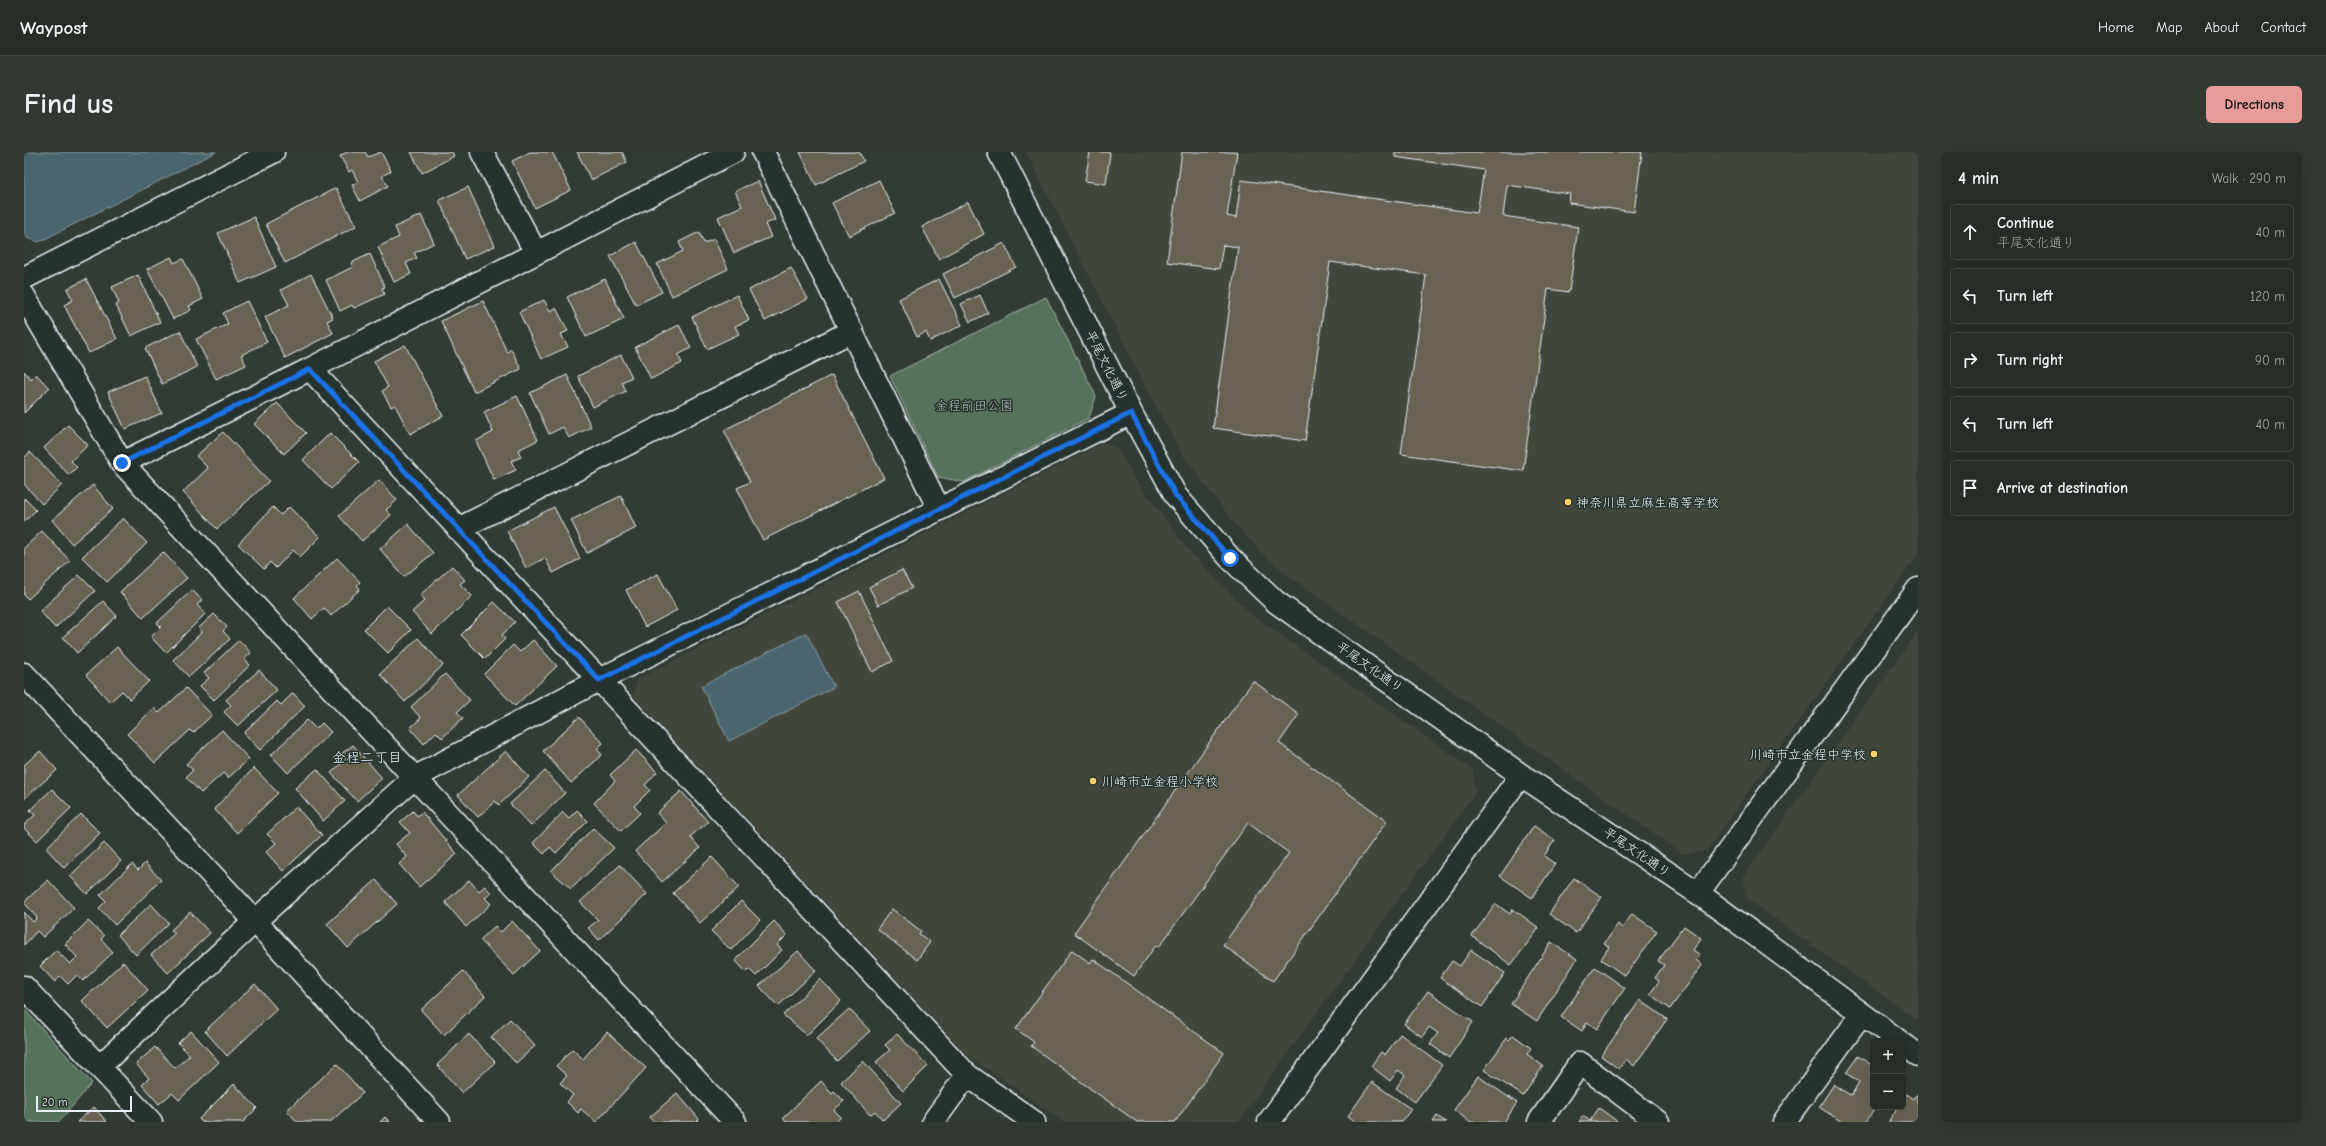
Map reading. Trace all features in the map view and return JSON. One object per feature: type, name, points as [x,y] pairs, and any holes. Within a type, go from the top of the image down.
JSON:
[{"type":"street","points":[[24,278],[273,152]]},
{"type":"street","points":[[482,152],[536,253]]},
{"type":"street","points":[[122,463],[310,369],[733,152]]},
{"type":"street","points":[[763,152],[939,509]]},
{"type":"street","name":"平尾文化通り","points":[[999,152],[1131,413],[1176,496],[1230,558],[1276,602],[1521,775],[1698,893],[1895,1038]]},
{"type":"street","points":[[24,296],[122,463],[736,1122]]},
{"type":"street","points":[[458,528],[852,332]]},
{"type":"street","points":[[310,369],[967,1075],[1034,1122]]},
{"type":"street","points":[[100,1066],[255,921],[414,778],[599,680],[1131,413]]},
{"type":"street","points":[[1698,893],[1918,589]]},
{"type":"street","points":[[24,674],[255,921],[439,1122]]},
{"type":"street","points":[[1269,1122],[1521,775]]},
{"type":"street","points":[[24,987],[100,1066],[151,1122]]},
{"type":"street","points":[[1784,1122],[1862,1014]]},
{"type":"street","points":[[1906,1046],[1918,1055]]},
{"type":"street","points":[[1538,1122],[1580,1063],[1658,1122]]},
{"type":"street","points":[[933,1122],[967,1075]]},
{"type":"shaded area","name":"神奈川県立麻生高等学校","points":[[1026,152],[1918,152],[1918,554],[1706,851],[1683,854],[1288,575],[1263,554],[1231,519],[1182,454],[1161,416]]},
{"type":"shaded area","name":"川崎市立金程小学校","points":[[1104,443],[1118,449],[1137,482],[1190,552],[1252,615],[1473,770],[1475,793],[1238,1122],[1065,1122],[967,1055],[633,696],[638,679]]},
{"type":"shaded area","name":"川崎市立金程中学校","points":[[1918,631],[1918,1020],[1747,899],[1743,877]]},
{"type":"green space","name":"金程前田公園","points":[[1046,297],[1096,396],[1089,418],[964,482],[938,477],[890,376]]},
{"type":"green space","points":[[24,1009],[92,1083],[59,1122],[24,1122]]},
{"type":"water","points":[[24,152],[216,152],[39,242],[27,238],[24,232]]},
{"type":"water","points":[[806,633],[834,687],[729,741],[701,686]]},
{"type":"building","points":[[347,152],[365,152],[368,157],[381,152],[391,171],[382,176],[388,186],[360,201],[352,185],[358,182],[352,170],[349,172],[340,156]]},
{"type":"building","points":[[411,152],[452,152],[454,156],[422,173]]},
{"type":"building","points":[[530,152],[552,152],[571,190],[535,208],[512,161]]},
{"type":"building","points":[[577,152],[622,152],[627,162],[591,180]]},
{"type":"building","points":[[800,152],[859,152],[864,161],[816,185]]},
{"type":"building","points":[[1090,152],[1110,152],[1106,184],[1085,181]]},
{"type":"building","points":[[1182,152],[1237,152],[1227,216],[1236,218],[1241,180],[1477,213],[1484,170],[1395,157],[1395,152],[1642,152],[1634,212],[1569,203],[1570,194],[1507,185],[1503,216],[1578,227],[1569,292],[1548,289],[1523,471],[1401,454],[1426,275],[1330,262],[1305,441],[1213,428],[1238,247],[1223,245],[1219,269],[1167,262]]},
{"type":"building","points":[[879,180],[895,213],[849,236],[832,203]]},
{"type":"building","points":[[758,181],[775,220],[765,224],[771,237],[734,253],[718,217],[742,206],[735,191]]},
{"type":"building","points":[[468,187],[495,246],[465,259],[439,200]]},
{"type":"building","points":[[336,188],[356,226],[285,263],[266,224]]},
{"type":"building","points":[[968,202],[984,234],[939,259],[922,227]]},
{"type":"building","points":[[421,215],[434,243],[414,253],[417,258],[406,263],[411,274],[394,282],[378,247],[399,237],[395,227]]},
{"type":"building","points":[[254,217],[276,267],[240,283],[218,233]]},
{"type":"building","points":[[699,232],[704,243],[714,239],[728,269],[672,296],[657,264],[683,251],[679,242]]},
{"type":"building","points":[[636,242],[662,292],[636,305],[610,256]]},
{"type":"building","points":[[1004,243],[1016,267],[955,298],[943,274]]},
{"type":"building","points":[[370,254],[385,287],[382,288],[385,294],[354,308],[352,305],[340,311],[326,280],[353,267],[351,263]]},
{"type":"building","points":[[171,257],[174,263],[183,259],[203,299],[189,306],[191,310],[173,319],[147,269]]},
{"type":"building","points":[[791,268],[808,299],[765,321],[749,290]]},
{"type":"building","points":[[311,274],[333,318],[327,321],[333,333],[285,358],[265,317],[289,305],[281,290]]},
{"type":"building","points":[[138,275],[160,322],[131,336],[116,305],[119,303],[112,287]]},
{"type":"building","points":[[86,279],[117,339],[89,353],[64,305],[73,300],[67,289]]},
{"type":"building","points":[[605,279],[624,319],[586,337],[567,297]]},
{"type":"building","points":[[939,279],[962,325],[930,341],[926,332],[917,337],[899,299]]},
{"type":"building","points":[[737,295],[749,320],[735,326],[739,334],[707,349],[692,317]]},
{"type":"building","points":[[980,295],[988,313],[970,322],[961,304]]},
{"type":"building","points":[[544,300],[550,311],[556,308],[568,331],[561,334],[568,347],[541,359],[519,312]]},
{"type":"building","points":[[247,301],[267,342],[241,355],[246,365],[216,379],[196,339],[228,324],[223,313]]},
{"type":"building","points":[[483,301],[507,352],[511,349],[521,369],[474,392],[441,321]]},
{"type":"building","points":[[679,325],[691,348],[678,355],[682,363],[651,379],[635,347]]},
{"type":"building","points":[[180,331],[197,367],[162,384],[145,348]]},
{"type":"building","points":[[405,345],[443,416],[410,434],[395,405],[391,407],[382,391],[388,387],[374,361]]},
{"type":"building","points":[[621,355],[632,377],[622,382],[626,391],[593,407],[578,376]]},
{"type":"building","points":[[24,371],[31,379],[36,374],[49,388],[24,413]]},
{"type":"building","points":[[567,375],[591,427],[569,438],[563,427],[549,434],[530,393]]},
{"type":"building","points":[[832,375],[884,478],[763,540],[737,488],[750,482],[724,430]]},
{"type":"building","points":[[145,376],[162,413],[125,429],[108,392]]},
{"type":"building","points":[[517,396],[538,440],[518,450],[521,457],[511,461],[516,470],[494,480],[476,441],[493,432],[484,412]]},
{"type":"building","points":[[277,403],[306,433],[284,454],[254,424]]},
{"type":"building","points":[[68,425],[88,445],[71,461],[77,467],[69,475],[44,448]]},
{"type":"building","points":[[223,432],[269,481],[217,529],[183,492],[208,468],[196,456]]},
{"type":"building","points":[[330,433],[359,462],[331,489],[303,460]]},
{"type":"building","points":[[30,452],[62,485],[42,504],[24,484],[24,458]]},
{"type":"building","points":[[379,480],[397,500],[386,510],[391,515],[362,541],[339,516]]},
{"type":"building","points":[[93,485],[113,509],[72,544],[52,520]]},
{"type":"building","points":[[621,496],[636,528],[587,553],[571,520]]},
{"type":"building","points":[[24,498],[36,510],[24,522]]},
{"type":"building","points":[[273,507],[281,515],[289,507],[320,537],[300,557],[293,550],[276,568],[270,562],[264,569],[238,544]]},
{"type":"building","points":[[554,507],[580,559],[553,573],[545,558],[526,568],[507,531]]},
{"type":"building","points":[[123,518],[147,543],[107,582],[82,557]]},
{"type":"building","points":[[408,524],[433,553],[404,577],[380,549]]},
{"type":"building","points":[[42,531],[70,561],[28,599],[24,595],[24,548]]},
{"type":"building","points":[[163,552],[187,578],[143,618],[120,592]]},
{"type":"building","points":[[337,558],[360,582],[357,585],[360,589],[331,616],[324,608],[312,619],[294,598]]},
{"type":"building","points":[[452,566],[465,580],[460,584],[472,596],[432,634],[412,612],[425,600],[420,595]]},
{"type":"building","points":[[902,570],[912,588],[878,605],[869,587]]},
{"type":"building","points":[[658,574],[677,610],[645,627],[626,590]]},
{"type":"building","points":[[79,575],[95,591],[55,628],[40,611]]},
{"type":"building","points":[[192,590],[202,600],[197,605],[205,614],[166,653],[151,637],[161,627],[157,623]]},
{"type":"building","points":[[859,591],[893,661],[872,672],[838,602]]},
{"type":"building","points":[[103,601],[117,616],[77,653],[63,637]]},
{"type":"building","points":[[494,602],[515,622],[502,635],[505,639],[485,659],[461,635]]},
{"type":"building","points":[[387,606],[411,630],[388,653],[364,629]]},
{"type":"building","points":[[214,614],[227,627],[223,631],[230,639],[189,677],[173,660],[202,632],[199,628]]},
{"type":"building","points":[[418,638],[443,665],[405,702],[380,674]]},
{"type":"building","points":[[239,640],[251,653],[244,659],[250,665],[214,700],[200,686],[209,678],[204,673]]},
{"type":"building","points":[[533,640],[557,666],[515,706],[484,674],[513,645],[520,652]]},
{"type":"building","points":[[117,647],[149,681],[130,699],[122,691],[110,702],[86,675]]},
{"type":"building","points":[[259,670],[277,690],[238,726],[224,712],[231,705],[226,700]]},
{"type":"building","points":[[445,674],[470,700],[457,712],[463,718],[442,738],[436,732],[424,744],[410,728],[421,718],[411,707]]},
{"type":"building","points":[[1253,681],[1299,714],[1279,743],[1387,821],[1273,981],[1223,945],[1289,853],[1248,823],[1159,947],[1156,945],[1134,976],[1074,933]]},
{"type":"building","points":[[186,688],[212,715],[193,733],[190,730],[155,763],[127,734],[154,708],[159,713]]},
{"type":"building","points":[[293,693],[305,706],[260,750],[244,733],[277,701],[281,705]]},
{"type":"building","points":[[579,717],[603,743],[597,749],[602,755],[571,783],[543,751]]},
{"type":"building","points":[[307,720],[316,729],[322,723],[331,732],[288,773],[271,755]]},
{"type":"building","points":[[222,730],[249,759],[228,778],[223,773],[201,793],[186,777],[193,770],[186,764]]},
{"type":"building","points":[[353,745],[382,778],[357,801],[331,773],[346,759],[341,754]]},
{"type":"building","points":[[636,750],[657,772],[645,785],[650,790],[634,806],[640,813],[621,831],[594,803],[615,781],[610,775]]},
{"type":"building","points":[[40,751],[57,770],[24,799],[24,765]]},
{"type":"building","points":[[506,751],[529,777],[499,805],[495,801],[478,817],[458,795]]},
{"type":"building","points":[[254,768],[278,793],[237,833],[214,809]]},
{"type":"building","points":[[317,769],[345,801],[323,821],[295,788]]},
{"type":"building","points":[[545,771],[565,793],[531,826],[510,804]]},
{"type":"building","points":[[52,789],[71,808],[37,841],[24,828],[24,825],[35,815],[30,810]]},
{"type":"building","points":[[681,791],[708,822],[690,837],[700,848],[662,882],[635,851],[666,823],[657,813]]},
{"type":"building","points":[[296,807],[322,835],[283,871],[266,852],[276,843],[267,834]]},
{"type":"building","points":[[577,810],[588,821],[556,853],[550,847],[544,854],[533,843],[563,812],[569,818]]},
{"type":"building","points":[[413,811],[417,816],[422,812],[457,854],[419,887],[399,864],[407,857],[396,844],[410,833],[400,822]]},
{"type":"building","points":[[81,814],[100,833],[64,868],[46,848]]},
{"type":"building","points":[[1534,826],[1555,840],[1544,856],[1555,864],[1532,898],[1500,876]]},
{"type":"building","points":[[593,828],[614,848],[571,889],[551,871]]},
{"type":"building","points":[[104,843],[121,861],[87,894],[70,876]]},
{"type":"building","points":[[712,857],[739,887],[700,923],[673,893]]},
{"type":"building","points":[[145,863],[161,880],[115,925],[99,908],[106,901],[100,895],[132,864],[138,870]]},
{"type":"building","points":[[620,865],[647,894],[599,940],[588,928],[598,920],[580,902]]},
{"type":"building","points":[[1574,878],[1602,897],[1576,933],[1549,914]]},
{"type":"building","points":[[48,880],[74,908],[43,937],[37,931],[24,945],[24,912],[33,922],[37,918],[24,902]]},
{"type":"building","points":[[376,880],[397,904],[348,948],[327,924]]},
{"type":"building","points":[[469,880],[479,891],[485,886],[491,893],[485,898],[491,904],[466,927],[445,902]]},
{"type":"building","points":[[741,901],[760,920],[731,950],[711,931]]},
{"type":"building","points":[[151,904],[169,923],[136,955],[118,935]]},
{"type":"building","points":[[1496,904],[1510,914],[1513,909],[1539,928],[1511,965],[1472,936]]},
{"type":"building","points":[[892,909],[921,931],[919,934],[930,942],[917,960],[877,929]]},
{"type":"building","points":[[190,912],[210,933],[168,973],[151,955],[175,933],[171,930]]},
{"type":"building","points":[[1632,914],[1657,931],[1625,976],[1601,959],[1609,947],[1604,944],[1618,924],[1622,928]]},
{"type":"building","points":[[88,921],[104,936],[101,939],[113,952],[83,981],[77,975],[68,984],[60,976],[55,982],[40,966],[56,950],[70,964],[77,957],[65,944]]},
{"type":"building","points":[[512,921],[540,951],[514,975],[480,940],[495,926],[501,932]]},
{"type":"building","points":[[774,921],[787,935],[777,945],[782,950],[756,976],[749,969],[746,972],[735,960]]},
{"type":"building","points":[[1684,926],[1701,938],[1693,950],[1700,955],[1696,960],[1702,965],[1670,1009],[1650,994],[1659,981],[1655,978],[1664,965],[1658,961]]},
{"type":"building","points":[[1551,942],[1577,959],[1537,1021],[1511,1004]]},
{"type":"building","points":[[1072,950],[1090,963],[1093,959],[1224,1053],[1175,1122],[1137,1122],[1031,1046],[1034,1042],[1016,1029]]},
{"type":"building","points":[[1471,950],[1505,973],[1482,1007],[1440,978],[1452,961],[1460,966]]},
{"type":"building","points":[[798,951],[816,971],[778,1006],[759,986]]},
{"type":"building","points":[[123,962],[148,990],[107,1028],[82,1001]]},
{"type":"building","points":[[1595,967],[1625,988],[1597,1029],[1587,1022],[1582,1031],[1561,1017]]},
{"type":"building","points":[[463,971],[485,996],[444,1035],[421,1010]]},
{"type":"building","points":[[820,979],[841,1001],[807,1035],[783,1015]]},
{"type":"building","points":[[255,984],[277,1009],[227,1056],[205,1031]]},
{"type":"building","points":[[1428,991],[1473,1022],[1449,1058],[1430,1044],[1438,1033],[1429,1027],[1422,1037],[1404,1024]]},
{"type":"building","points":[[1640,1000],[1667,1019],[1634,1066],[1626,1059],[1619,1069],[1601,1056]]},
{"type":"building","points":[[849,1009],[870,1031],[837,1061],[816,1039]]},
{"type":"building","points":[[510,1019],[535,1046],[516,1063],[491,1037]]},
{"type":"building","points":[[191,1031],[219,1062],[179,1100],[172,1093],[159,1104],[142,1085],[149,1078],[136,1064],[155,1047],[175,1068],[190,1055],[178,1043]]},
{"type":"building","points":[[607,1032],[646,1068],[596,1122],[581,1109],[578,1113],[567,1102],[573,1095],[560,1083],[567,1076],[556,1066],[572,1049],[583,1059]]},
{"type":"building","points":[[469,1034],[495,1062],[462,1093],[437,1065]]},
{"type":"building","points":[[897,1034],[928,1066],[903,1091],[876,1062],[890,1050],[885,1045]]},
{"type":"building","points":[[1400,1034],[1442,1065],[1415,1102],[1396,1088],[1405,1075],[1398,1070],[1390,1081],[1371,1066],[1381,1052],[1385,1055]]},
{"type":"building","points":[[1513,1035],[1531,1048],[1527,1054],[1543,1066],[1523,1096],[1484,1070],[1507,1038],[1509,1040]]},
{"type":"building","points":[[1858,1056],[1870,1064],[1870,1110],[1874,1110],[1866,1122],[1842,1122],[1819,1107],[1834,1084],[1851,1096],[1859,1082],[1846,1073]]},
{"type":"building","points":[[863,1061],[901,1103],[883,1120],[875,1111],[870,1115],[841,1082]]},
{"type":"building","points":[[337,1064],[363,1093],[330,1122],[297,1122],[287,1110]]},
{"type":"building","points":[[1478,1076],[1517,1103],[1504,1122],[1470,1122],[1454,1110]]},
{"type":"building","points":[[821,1081],[832,1093],[834,1091],[844,1101],[834,1110],[841,1117],[835,1122],[786,1122],[783,1118]]},
{"type":"building","points":[[1372,1082],[1411,1109],[1402,1122],[1356,1122],[1348,1116]]},
{"type":"building","points":[[234,1084],[257,1108],[243,1122],[202,1122],[199,1119]]},
{"type":"building","points":[[677,1093],[699,1119],[696,1122],[653,1122],[650,1117]]},
{"type":"building","points":[[1918,1093],[1918,1122],[1888,1122],[1896,1110],[1906,1110],[1907,1094],[1914,1099]]},
{"type":"building","points":[[94,1107],[107,1122],[77,1122]]},
{"type":"building","points":[[1599,1108],[1618,1122],[1579,1122],[1583,1116],[1590,1121]]},
{"type":"building","points":[[1437,1116],[1446,1122],[1433,1122]]},
{"type":"building","points":[[385,1117],[390,1122],[380,1122]]},
{"type":"place","name":"神奈川県立麻生高等学校","points":[[1568,502]]},
{"type":"place","name":"川崎市立金程中学校","points":[[1874,754]]},
{"type":"place","name":"川崎市立金程小学校","points":[[1093,781]]},
{"type":"district","name":"金程二丁目","points":[[367,757]]},
{"type":"route","points":[[122,463],[310,369],[599,680],[1131,413],[1176,496],[1230,558]]}]
